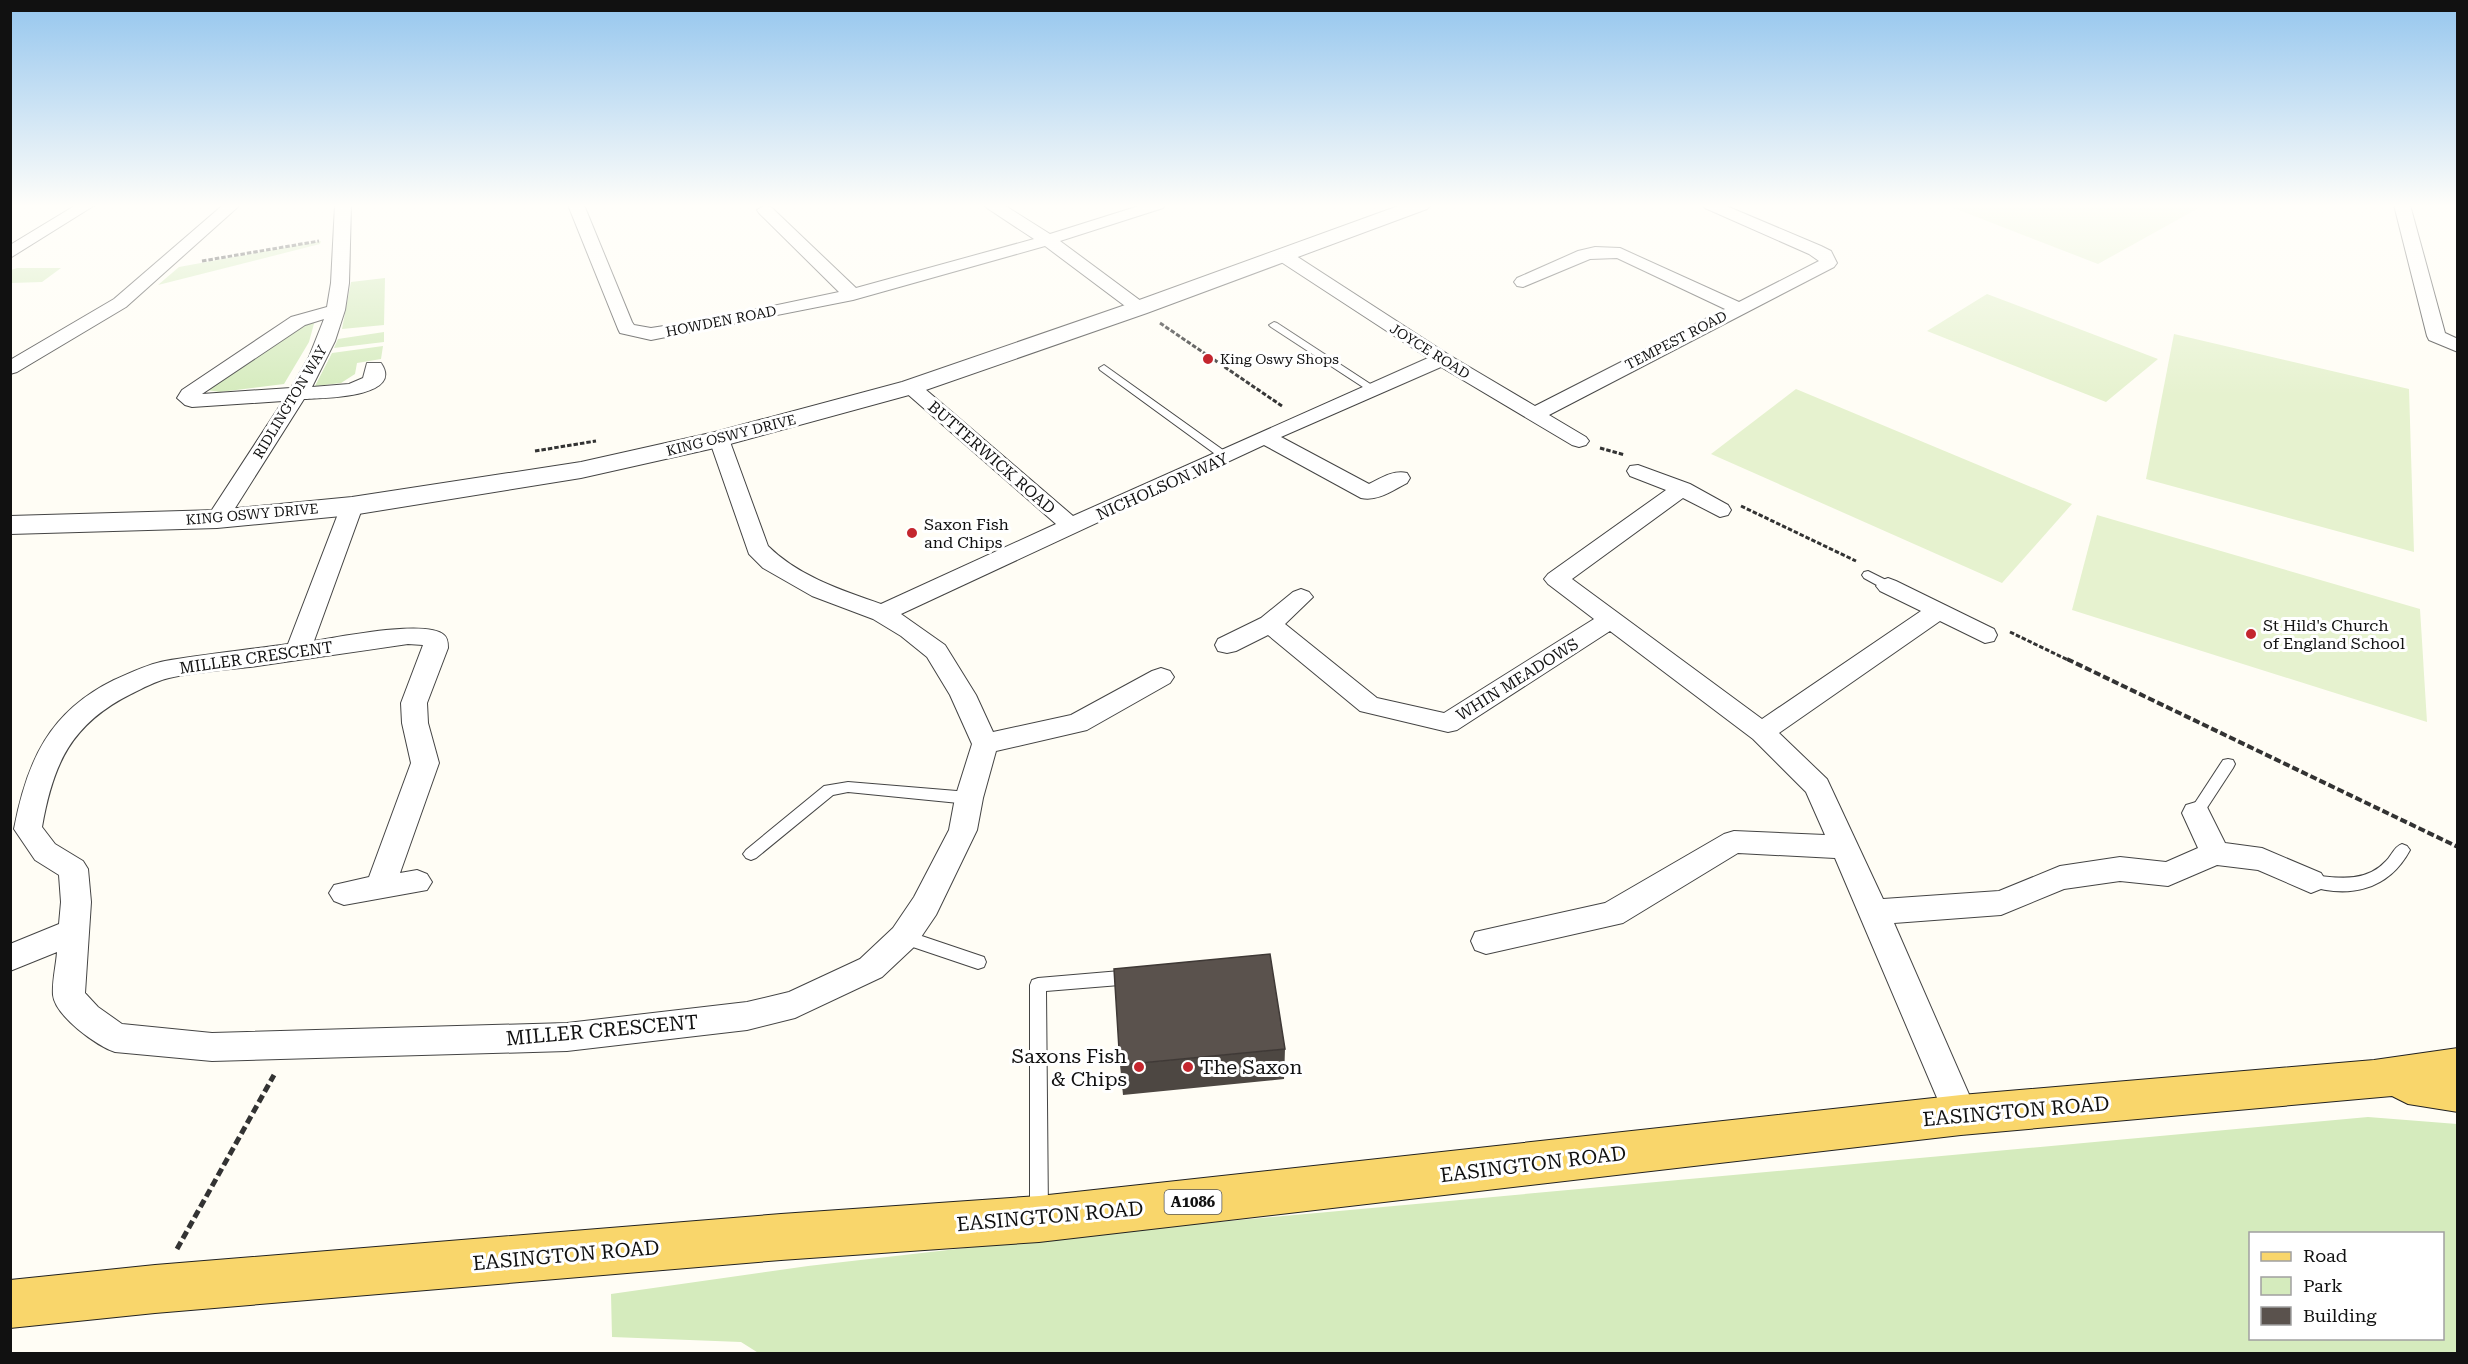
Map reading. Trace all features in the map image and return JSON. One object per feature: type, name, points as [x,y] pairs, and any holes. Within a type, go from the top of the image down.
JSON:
[{"type":"main road","name":"EASINGTON ROAD","points":[[10,1304],[155,1289],[769,1238],[1039,1219],[1960,1115],[2374,1079],[2457,1067]]},
{"type":"main road","name":"EASINGTON ROAD","points":[[2374,1079],[2457,1092]]},
{"type":"street","points":[[10,368],[120,303],[161,269]]},
{"type":"street","name":"RIDLINGTON WAY","points":[[217,519],[298,394],[328,338],[336,310],[342,269]]},
{"type":"street","name":"HOWDEN ROAD","points":[[602,269],[627,329],[658,333],[854,295],[949,269]]},
{"type":"street","points":[[826,269],[854,295]]},
{"type":"street","points":[[1086,269],[1147,314]]},
{"type":"street","name":"KING OSWY DRIVE","points":[[10,525],[217,519],[352,506],[581,470],[719,439],[911,387],[1147,314],[1254,269]]},
{"type":"street","name":"JOYCE ROAD","points":[[1303,269],[1442,359],[1579,441]]},
{"type":"street","points":[[1523,282],[1553,269]]},
{"type":"street","points":[[1654,269],[1738,308]]},
{"type":"street","name":"TEMPEST ROAD","points":[[1534,414],[1817,269]]},
{"type":"street","points":[[2419,269],[2436,336],[2457,346]]},
{"type":"street","points":[[336,310],[298,321],[189,394],[187,398],[192,401],[352,390],[373,381],[374,367]]},
{"type":"street","name":"NICHOLSON WAY","points":[[882,613],[1226,457],[1265,437],[1442,359]]},
{"type":"street","name":"BUTTERWICK ROAD","points":[[911,387],[1072,527]]},
{"type":"street","points":[[1265,437],[1369,493],[1399,478]]},
{"type":"street","points":[[719,439],[757,549],[771,563],[820,591],[882,613],[910,630],[936,651],[963,695],[985,744],[1078,723],[1161,677]]},
{"type":"street","points":[[1637,465],[1682,489],[1727,506]]},
{"type":"street","points":[[1682,489],[1556,579],[1762,732],[1817,786],[1874,912],[1960,1115]]},
{"type":"street","points":[[298,651],[352,506]]},
{"type":"street","points":[[1873,575],[1939,610],[1995,632]]},
{"type":"street","points":[[1227,645],[1270,624],[1301,597]]},
{"type":"street","points":[[1762,732],[1939,610]]},
{"type":"street","name":"WHIN MEADOWS","points":[[1270,624],[1369,705],[1448,723],[1610,620]]},
{"type":"street","name":"MILLER CRESCENT","points":[[380,888],[425,763],[414,703],[436,648],[435,640],[425,636],[408,636],[164,670],[131,681],[77,715],[54,743],[19,833],[73,869],[75,902],[69,997],[87,1017],[115,1038],[212,1047],[289,1047],[567,1037],[747,1016],[795,1004],[871,968],[904,937],[925,906],[963,830],[969,798],[985,744]]},
{"type":"street","points":[[2196,813],[2215,853]]},
{"type":"street","points":[[1486,941],[1612,914],[1734,842],[1844,847]]},
{"type":"street","points":[[1874,912],[2001,903],[2060,878],[2120,869],[2168,874],[2215,853],[2262,859],[2311,880]]},
{"type":"street","points":[[344,893],[417,882]]},
{"type":"street","points":[[10,958],[72,933]]},
{"type":"lane","points":[[1274,325],[1373,390]]},
{"type":"lane","points":[[1104,368],[1226,457]]},
{"type":"lane","points":[[2196,813],[2228,764]]},
{"type":"lane","points":[[751,854],[829,790],[848,788],[969,798]]},
{"type":"lane","points":[[2311,880],[2340,885],[2358,885],[2385,874],[2395,863],[2402,850]]},
{"type":"lane","points":[[904,937],[978,962]]},
{"type":"lane","points":[[1039,1219],[1038,985],[1153,975]]},
{"type":"path","points":[[1147,314],[1303,420]]},
{"type":"path","points":[[533,452],[604,440]]},
{"type":"path","points":[[1579,441],[1637,465]]},
{"type":"path","points":[[1727,506],[1873,575]]},
{"type":"path","points":[[1995,632],[2457,847]]},
{"type":"path","points":[[155,1289],[289,1047]]},
{"type":"green space","points":[[60,269],[42,282],[11,283],[11,270]]},
{"type":"green space","points":[[177,269],[223,269],[158,285]]},
{"type":"green space","points":[[385,278],[384,325],[342,329],[351,282]]},
{"type":"green space","points":[[1987,294],[2158,359],[2106,402],[1927,331]]},
{"type":"green space","points":[[315,320],[309,342],[284,384],[220,392],[207,390],[300,322]]},
{"type":"green space","points":[[384,332],[384,342],[334,348],[338,339]]},
{"type":"green space","points":[[2174,334],[2409,389],[2414,552],[2146,479]]},
{"type":"green space","points":[[383,346],[381,359],[357,363],[355,374],[341,383],[315,386],[332,353]]},
{"type":"green space","points":[[1796,389],[2072,504],[2002,583],[1711,454]]},
{"type":"green space","points":[[2097,515],[2420,609],[2427,722],[2072,610]]},
{"type":"green space","points":[[2368,1117],[2457,1124],[2457,1353],[760,1354],[741,1342],[612,1337],[611,1294],[808,1266],[1098,1233]]},
{"type":"building","points":[[1270,954],[1285,1049],[1120,1065],[1114,969]]},
{"type":"place","name":"King Oswy Shops","points":[[1208,359]]},
{"type":"place","name":"Saxon Fish and Chips","points":[[912,533]]},
{"type":"place","name":"St Hild's Church of England School","points":[[2251,634]]},
{"type":"place","name":"Saxons Fish & Chips","points":[[1139,1067]]},
{"type":"place","name":"The Saxon","points":[[1188,1067]]}]
